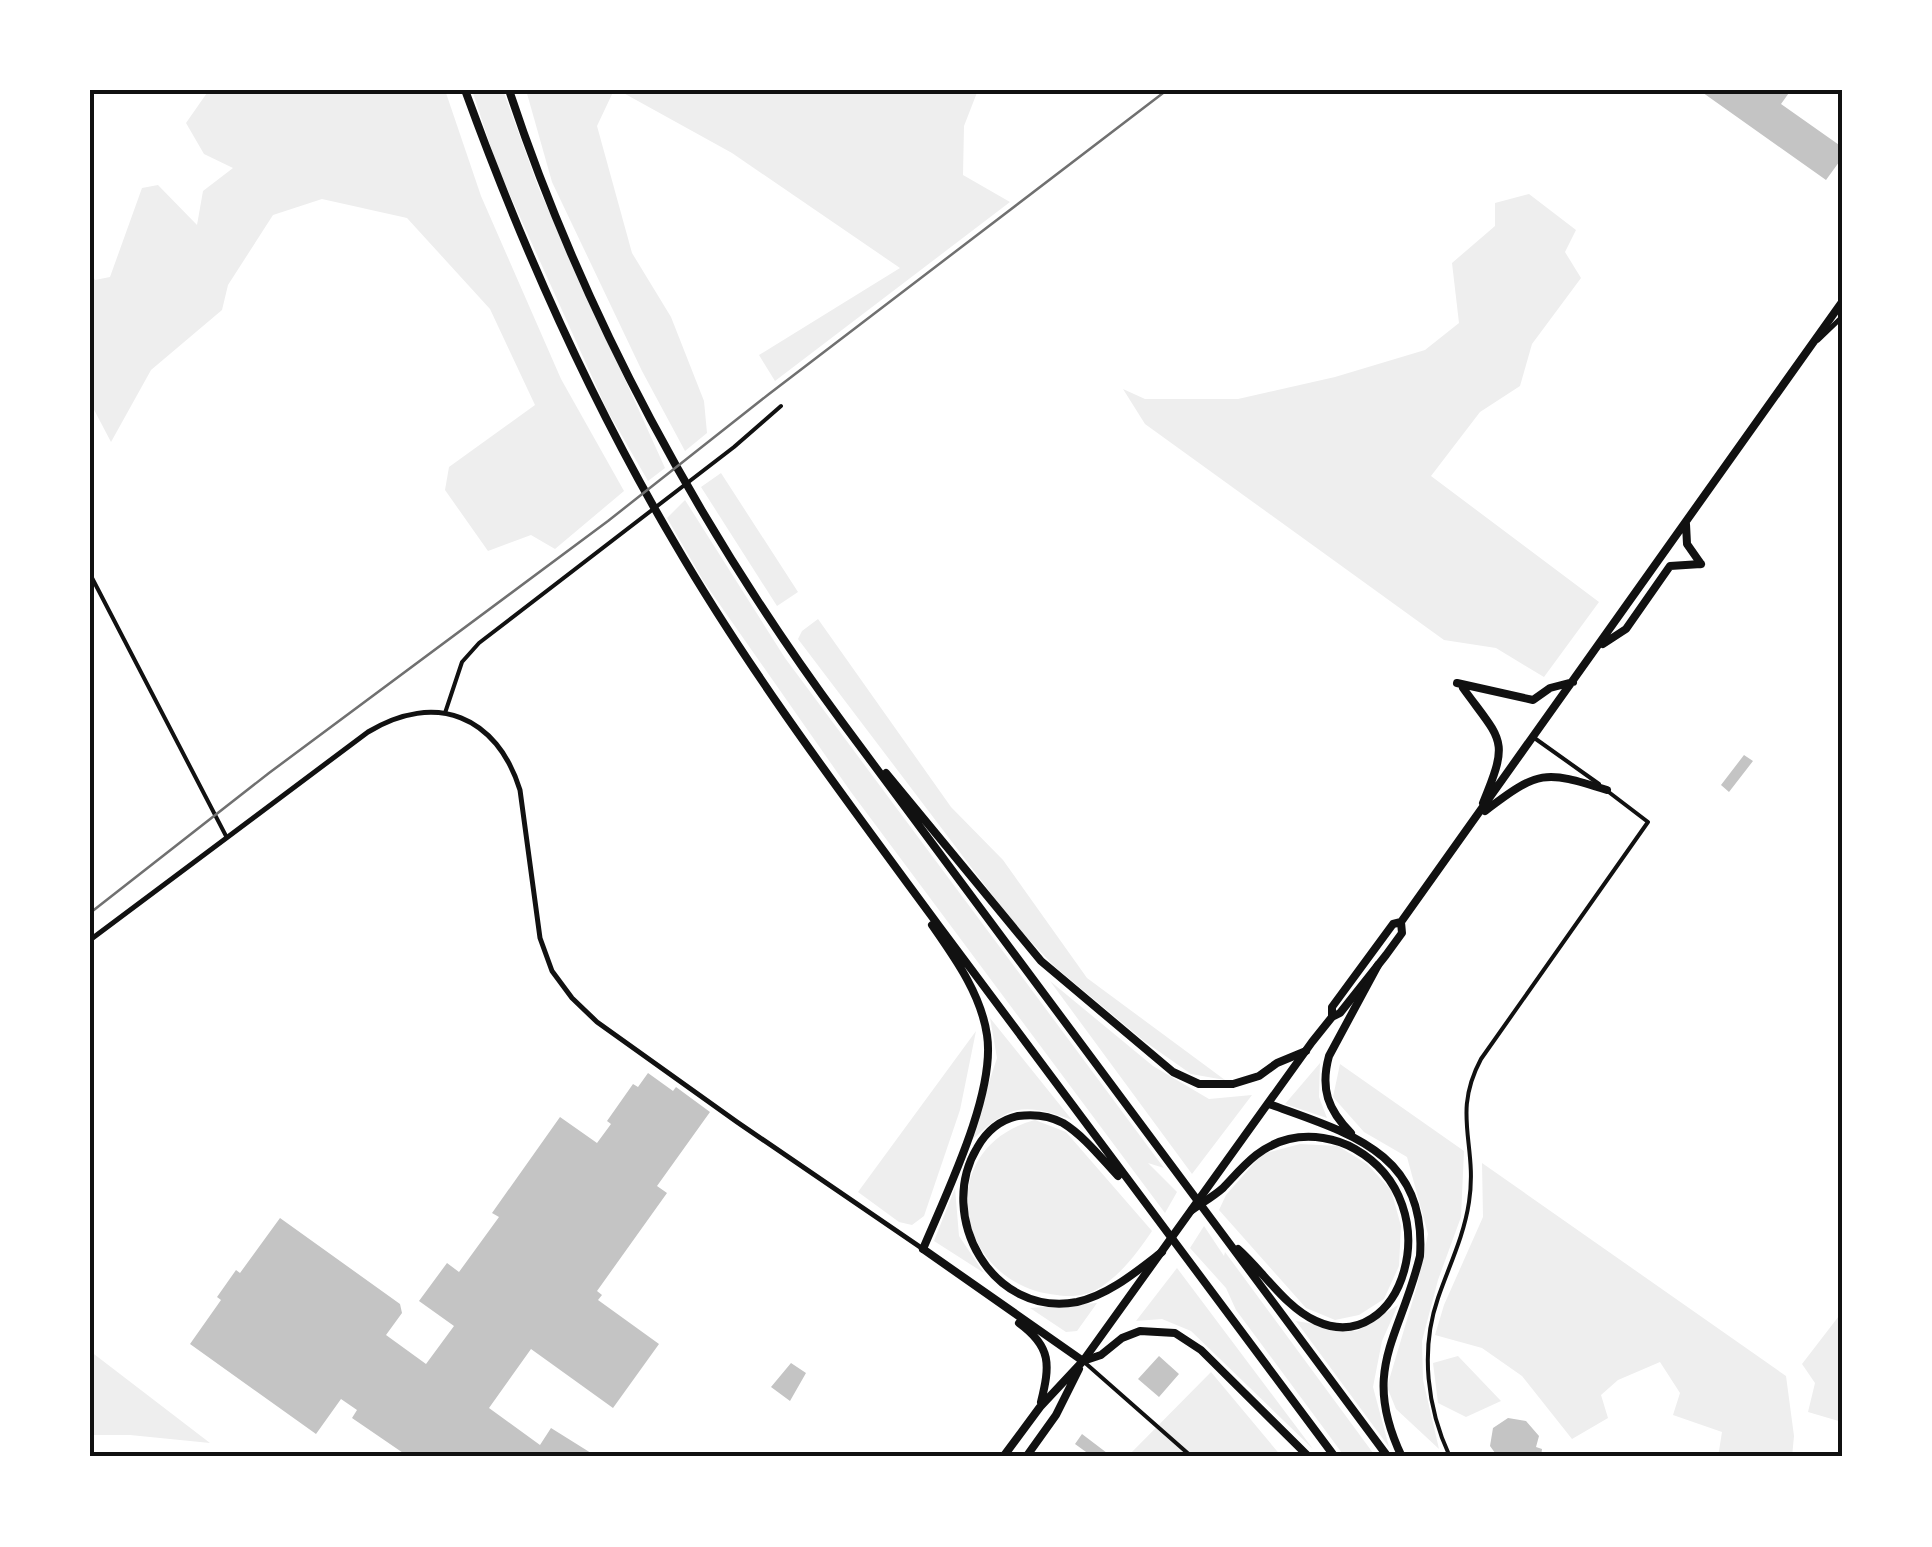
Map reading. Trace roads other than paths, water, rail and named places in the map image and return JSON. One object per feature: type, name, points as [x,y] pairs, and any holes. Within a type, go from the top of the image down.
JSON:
[{"type":"main road","points":[[465,90],[538,277],[580,369],[672,539],[727,628],[1140,1199],[1335,1457]]},
{"type":"main road","points":[[509,90],[598,313],[655,427],[773,624],[1388,1457]]},
{"type":"main road","points":[[1332,1017],[1332,1007],[1478,817],[1842,302]]},
{"type":"main road","points":[[1599,646],[1626,629],[1670,566],[1701,564],[1686,544],[1686,520]]},
{"type":"main road","points":[[1478,817],[1499,765],[1500,742],[1460,686],[1533,700],[1550,688],[1573,682]]},
{"type":"main road","points":[[842,722],[1041,961],[1173,1072],[1200,1084],[1233,1084],[1259,1076],[1276,1063],[1306,1052]]},
{"type":"main road","points":[[1478,817],[1520,784],[1546,774],[1607,790]]},
{"type":"main road","points":[[866,825],[960,966],[987,1033],[986,1080],[923,1249],[1083,1361]]},
{"type":"main road","points":[[993,1457],[1006,1453],[1040,1406],[1083,1361],[1332,1017],[1340,1013],[1402,933],[1401,922]]},
{"type":"main road","points":[[1354,1136],[1334,1116],[1324,1086],[1325,1070],[1378,965]]},
{"type":"main road","points":[[1268,1104],[1369,1144],[1406,1185],[1419,1222],[1420,1256],[1382,1377],[1388,1420],[1402,1457]]},
{"type":"main road","points":[[1140,1199],[1070,1128],[1051,1118],[1023,1115],[996,1126],[974,1152],[962,1189],[963,1218],[970,1241],[988,1270],[1021,1293],[1048,1302],[1075,1302],[1096,1296],[1162,1252]]},
{"type":"main road","points":[[1192,1210],[1221,1190],[1247,1160],[1266,1148],[1290,1139],[1318,1138],[1346,1145],[1380,1168],[1404,1208],[1410,1242],[1405,1269],[1390,1300],[1365,1321],[1341,1326],[1323,1324],[1304,1315],[1224,1236]]},
{"type":"main road","points":[[1000,1304],[1008,1316],[1034,1335],[1046,1355],[1040,1406]]},
{"type":"main road","points":[[1026,1457],[1057,1413],[1083,1361],[1101,1355],[1122,1338],[1140,1331],[1175,1333],[1200,1350],[1309,1457]]},
{"type":"street","points":[[1811,344],[1842,317]]},
{"type":"street","points":[[445,712],[458,670],[472,650],[734,447],[781,406]]},
{"type":"street","points":[[90,574],[226,836]]},
{"type":"street","points":[[90,940],[380,724],[405,715],[445,712],[467,720],[488,734],[514,769],[540,938],[552,972],[572,998],[596,1022],[850,1202],[923,1249]]},
{"type":"street","points":[[1450,1457],[1436,1422],[1428,1379],[1428,1352],[1437,1301],[1462,1236],[1470,1199],[1472,1170],[1464,1105],[1468,1083],[1493,1041],[1648,822],[1533,737]]},
{"type":"street","points":[[1083,1361],[1192,1457]]},
{"type":"railway","points":[[90,913],[269,773],[608,521],[1167,90]]}]
